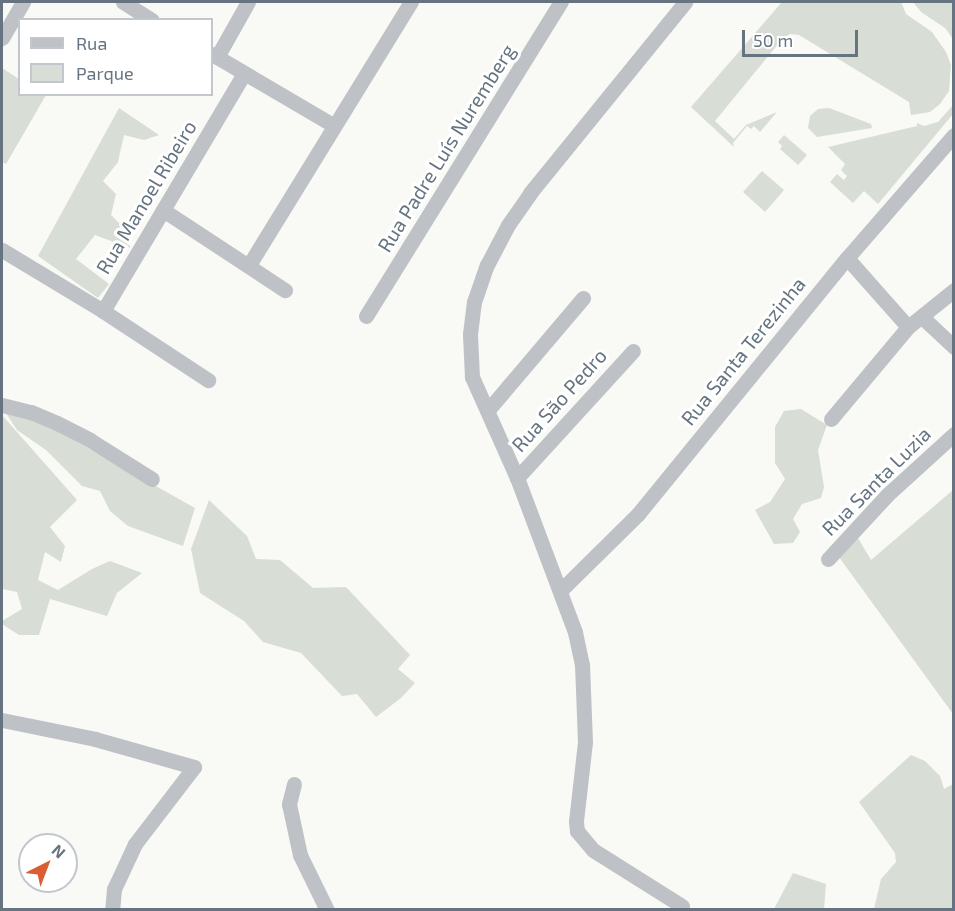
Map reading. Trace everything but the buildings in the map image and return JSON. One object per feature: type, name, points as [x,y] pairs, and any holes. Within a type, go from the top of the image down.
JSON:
[{"type":"street","points":[[2,38],[23,2]]},
{"type":"street","points":[[123,2],[149,18]]},
{"type":"street","points":[[248,2],[214,56],[333,125]]},
{"type":"street","points":[[249,265],[333,125],[411,2]]},
{"type":"street","name":"Rua Padre Luís Nuremberg","points":[[366,316],[561,2]]},
{"type":"street","points":[[682,906],[593,850],[577,831],[576,821],[585,742],[585,702],[577,643],[561,590],[517,477],[472,377],[470,334],[474,302],[487,265],[508,225],[530,194],[685,2]]},
{"type":"street","name":"Rua Manoel Ribeiro","points":[[103,311],[244,74]]},
{"type":"street","name":"Rua Santa Terezinha","points":[[561,590],[638,514],[847,258],[954,135]]},
{"type":"street","points":[[163,210],[285,290]]},
{"type":"street","points":[[2,250],[103,311],[208,380]]},
{"type":"street","points":[[847,258],[908,327]]},
{"type":"street","points":[[831,419],[908,327],[954,290]]},
{"type":"street","points":[[488,410],[583,298]]},
{"type":"street","points":[[922,317],[954,348]]},
{"type":"street","name":"Rua São Pedro","points":[[517,477],[633,351]]},
{"type":"street","points":[[2,405],[31,412],[57,423],[90,440],[152,479]]},
{"type":"street","name":"Rua Santa Luzia","points":[[828,559],[887,495],[954,434]]},
{"type":"street","points":[[2,720],[95,739],[194,767],[135,844],[114,889],[112,909]]},
{"type":"street","points":[[294,784],[289,804],[297,846],[327,909]]},
{"type":"green space","points":[[782,2],[901,2],[906,14],[932,32],[946,52],[951,65],[949,91],[940,104],[930,112],[911,115],[909,102],[799,35],[790,34],[783,38],[715,121],[734,139],[746,125],[777,112],[760,132],[754,126],[751,129],[747,126],[733,143],[734,147],[691,107]]},
{"type":"green space","points":[[913,2],[953,2],[953,39],[945,28],[921,12]]},
{"type":"green space","points":[[2,68],[18,78],[18,96],[45,96],[6,164],[2,162]]},
{"type":"green space","points":[[953,105],[953,114],[878,204],[864,191],[853,203],[830,182],[837,174],[844,180],[847,176],[841,170],[845,164],[828,147],[917,126],[917,123],[924,126],[938,122]]},
{"type":"green space","points":[[119,108],[159,135],[144,140],[124,135],[118,162],[103,181],[116,194],[111,215],[129,233],[130,248],[95,235],[76,259],[109,284],[98,298],[38,256]]},
{"type":"green space","points":[[829,108],[871,124],[872,128],[817,137],[808,128],[810,116],[818,109]]},
{"type":"green space","points":[[784,135],[807,155],[798,165],[780,149],[782,146],[778,142]]},
{"type":"green space","points":[[762,171],[784,190],[765,212],[743,192]]},
{"type":"green space","points":[[801,409],[827,425],[818,450],[824,487],[821,498],[802,504],[793,519],[800,532],[793,543],[774,544],[755,510],[770,502],[785,479],[775,463],[775,427],[784,411]]},
{"type":"green space","points":[[4,410],[31,416],[195,508],[183,546],[128,526],[110,511],[100,491],[82,486],[46,450],[17,430]]},
{"type":"green space","points":[[2,415],[77,500],[50,527],[65,546],[61,562],[45,552],[38,580],[58,590],[110,561],[142,573],[117,593],[107,616],[50,599],[39,635],[19,635],[2,624],[2,621],[22,609],[17,592],[2,589]]},
{"type":"green space","points":[[953,490],[953,714],[839,557],[858,538],[871,560]]},
{"type":"green space","points":[[209,500],[247,536],[256,559],[280,560],[313,588],[346,587],[410,655],[398,669],[415,683],[401,698],[376,717],[357,694],[342,696],[301,653],[263,642],[244,621],[200,593],[191,549]]},
{"type":"green space","points":[[911,755],[925,761],[940,776],[944,789],[953,784],[953,909],[874,909],[881,879],[896,862],[895,853],[859,802]]},
{"type":"green space","points":[[793,873],[826,884],[824,909],[774,909]]}]
